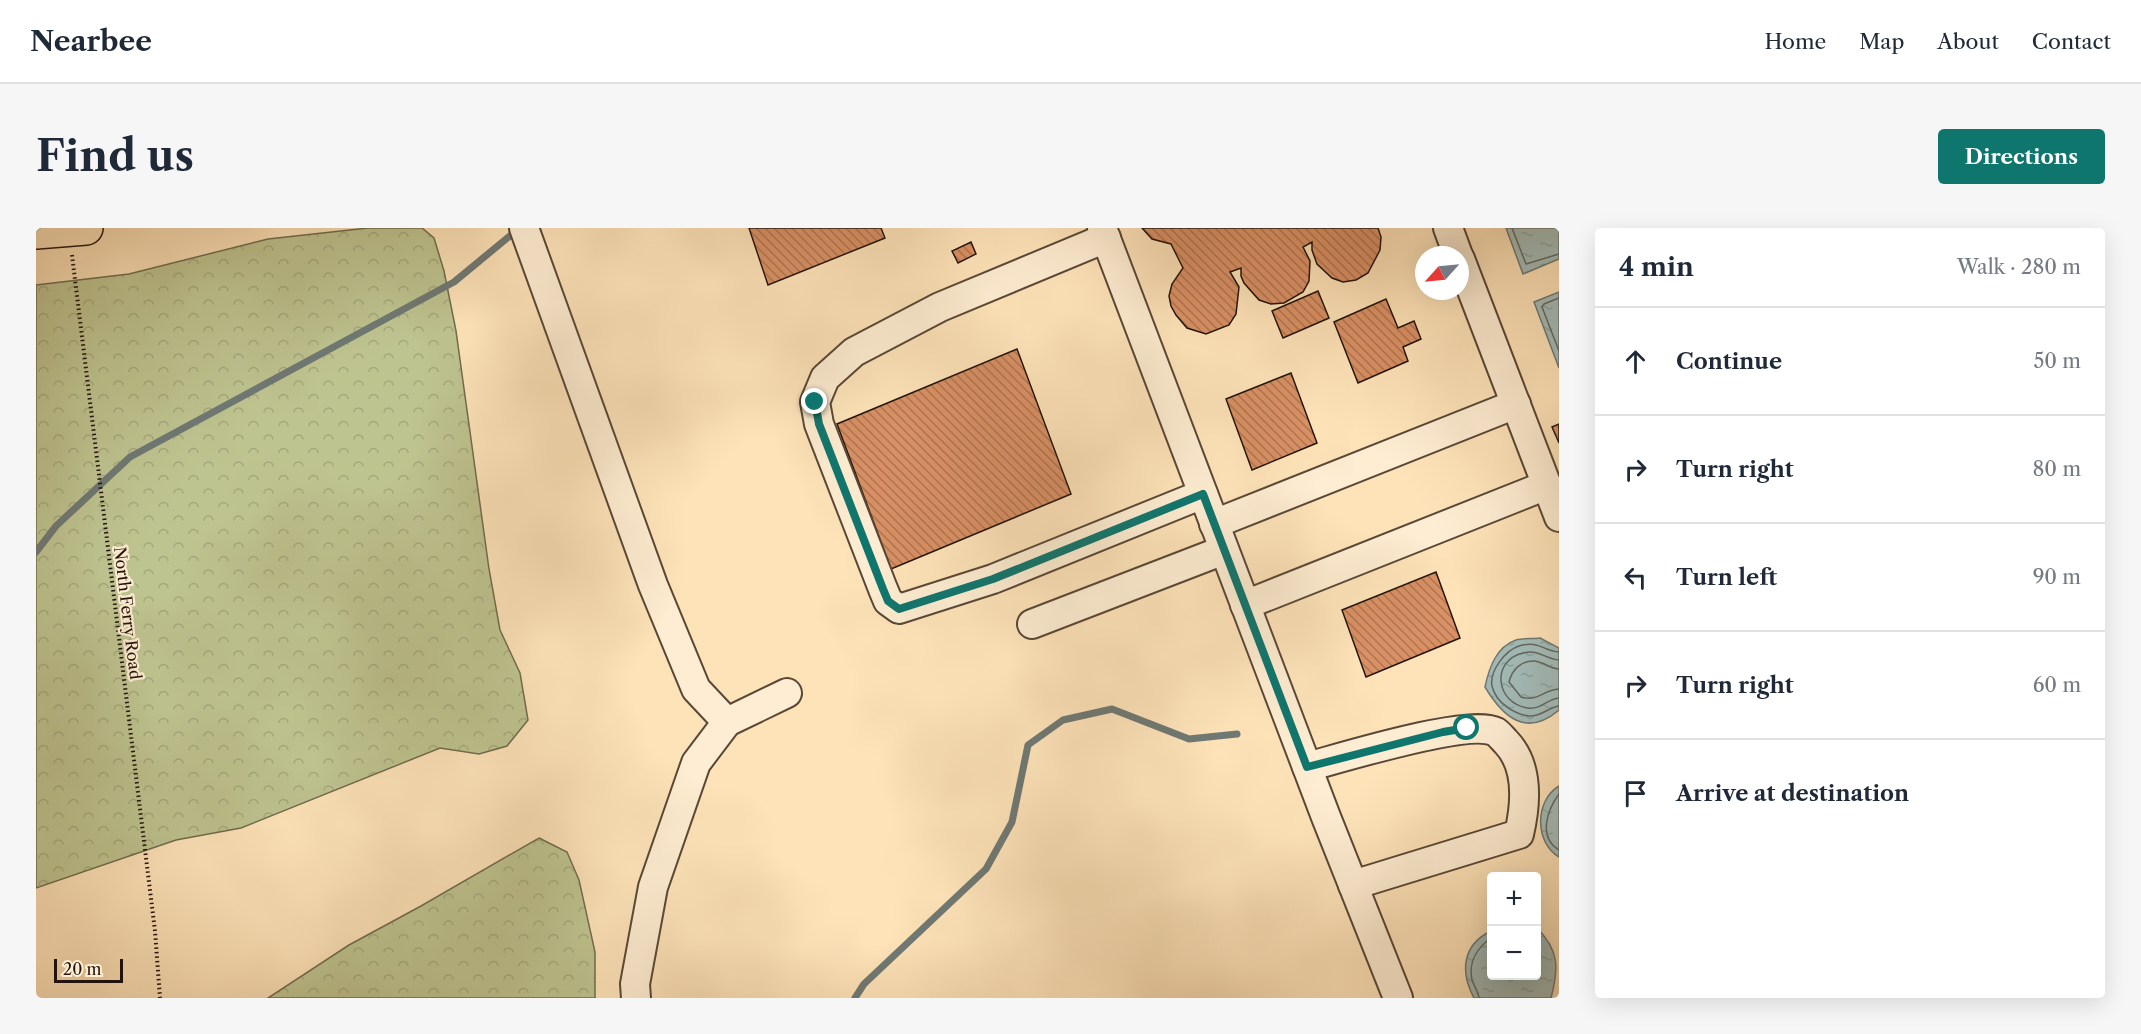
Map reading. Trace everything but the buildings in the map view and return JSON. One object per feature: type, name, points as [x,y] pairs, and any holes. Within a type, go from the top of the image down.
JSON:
[{"type":"main road","points":[[36,232],[74,229]]},
{"type":"lane","points":[[524,228],[653,585],[696,689],[727,722]]},
{"type":"lane","points":[[1448,228],[1455,246]]},
{"type":"lane","points":[[1203,494],[993,579],[899,609],[888,601],[885,595],[819,424],[815,402],[825,378],[854,352],[940,307],[1104,233],[1307,767],[1398,998]]},
{"type":"lane","points":[[1469,283],[1559,517]]},
{"type":"lane","points":[[1032,624],[1219,537],[1516,404]]},
{"type":"lane","points":[[1245,605],[1547,484]]},
{"type":"lane","points":[[636,998],[634,984],[653,886],[696,763],[727,722],[787,693]]},
{"type":"lane","points":[[1307,767],[1467,728],[1496,732],[1512,749],[1516,758],[1522,774],[1525,809],[1519,834],[1353,885]]},
{"type":"path","name":"North Ferry Road","points":[[74,229],[154,919],[160,998]]},
{"type":"green space","points":[[368,228],[422,228],[434,238],[444,271],[456,331],[489,569],[500,630],[520,673],[528,720],[507,746],[479,754],[440,748],[241,828],[176,840],[36,888],[36,285],[129,274],[268,239]]},
{"type":"green space","points":[[539,838],[567,852],[579,880],[595,952],[595,998],[268,998],[349,945]]},
{"type":"water","points":[[1506,228],[1559,228],[1559,259],[1523,274]]},
{"type":"water","points":[[1559,292],[1559,368],[1534,302]]},
{"type":"water","points":[[1540,638],[1559,648],[1559,710],[1547,718],[1526,723],[1508,715],[1485,687],[1494,659],[1503,648],[1516,640]]},
{"type":"water","points":[[1559,786],[1559,857],[1545,842],[1541,822],[1545,801]]},
{"type":"water","points":[[1487,933],[1487,980],[1541,980],[1541,933],[1550,944],[1555,960],[1555,978],[1551,998],[1474,998],[1467,979],[1466,960],[1469,951]]},
{"type":"waterway","points":[[36,552],[56,526],[130,457],[454,282],[517,230]]},
{"type":"waterway","points":[[855,998],[864,984],[986,869],[1012,822],[1028,745],[1063,720],[1112,709],[1189,739],[1237,734]]},
{"type":"route","points":[[815,402],[819,424],[883,589],[888,601],[899,609],[993,579],[1203,494],[1307,767],[1467,728]]}]
